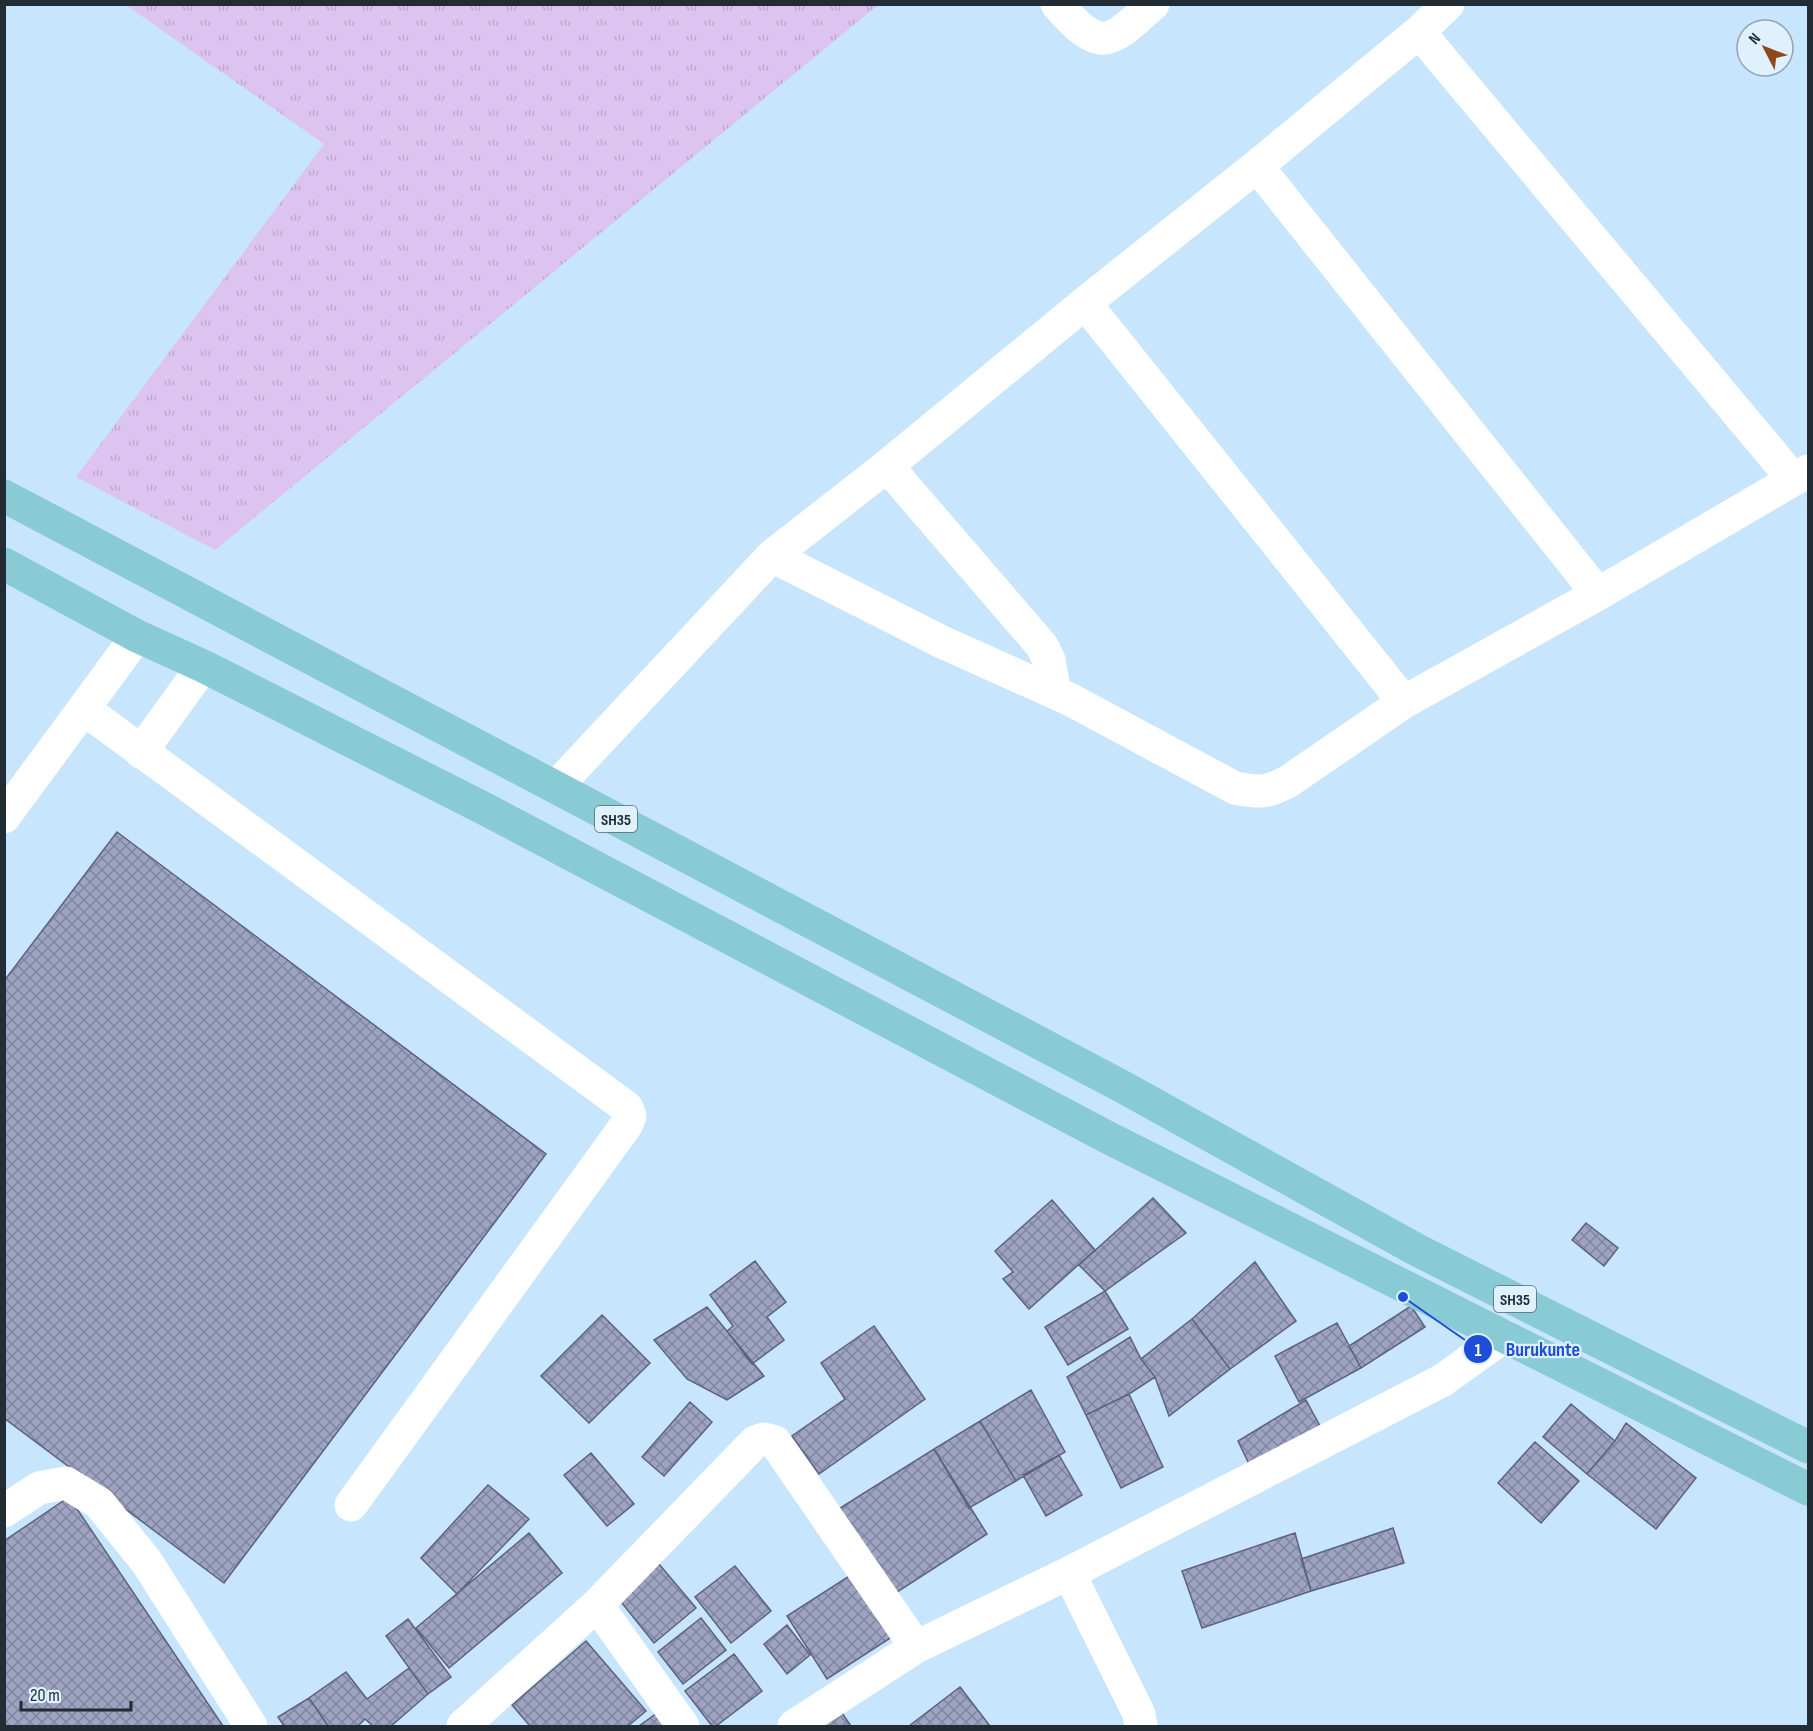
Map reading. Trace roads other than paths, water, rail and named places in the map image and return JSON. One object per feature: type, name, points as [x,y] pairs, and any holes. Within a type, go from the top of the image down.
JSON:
[{"type":"main road","name":"SH35","points":[[4,496],[1123,1087],[1417,1250],[1809,1447]]},
{"type":"main road","points":[[4,564],[137,636],[203,666],[487,810],[1107,1137],[1809,1489]]},
{"type":"street","points":[[1058,4],[1077,26],[1095,37],[1107,39],[1127,28],[1153,4]]},
{"type":"street","points":[[556,787],[772,556],[887,466],[1085,303],[1257,166],[1419,32],[1448,4]]},
{"type":"street","points":[[772,556],[942,642],[1055,693],[1235,788],[1263,792],[1273,790],[1289,781],[1404,702],[1598,594],[1801,475],[1419,32]]},
{"type":"street","points":[[1257,166],[1598,594]]},
{"type":"street","points":[[1085,303],[1404,702]]},
{"type":"street","points":[[887,466],[1042,646],[1049,660],[1055,693]]},
{"type":"street","points":[[4,817],[137,636]]},
{"type":"street","points":[[141,752],[203,666]]},
{"type":"street","points":[[84,709],[622,1104],[627,1108],[630,1116],[351,1505]]},
{"type":"street","points":[[794,1726],[916,1647],[1069,1573],[1443,1380],[1504,1336]]},
{"type":"street","points":[[463,1726],[597,1605],[755,1442],[764,1439],[775,1442],[916,1647]]},
{"type":"street","points":[[4,1511],[39,1488],[66,1484],[99,1503],[146,1561],[251,1726]]},
{"type":"street","points":[[1069,1573],[1139,1714],[1141,1726]]},
{"type":"street","points":[[597,1605],[683,1726]]},
{"type":"place","name":"Burukunte","points":[[1403,1297]]}]
